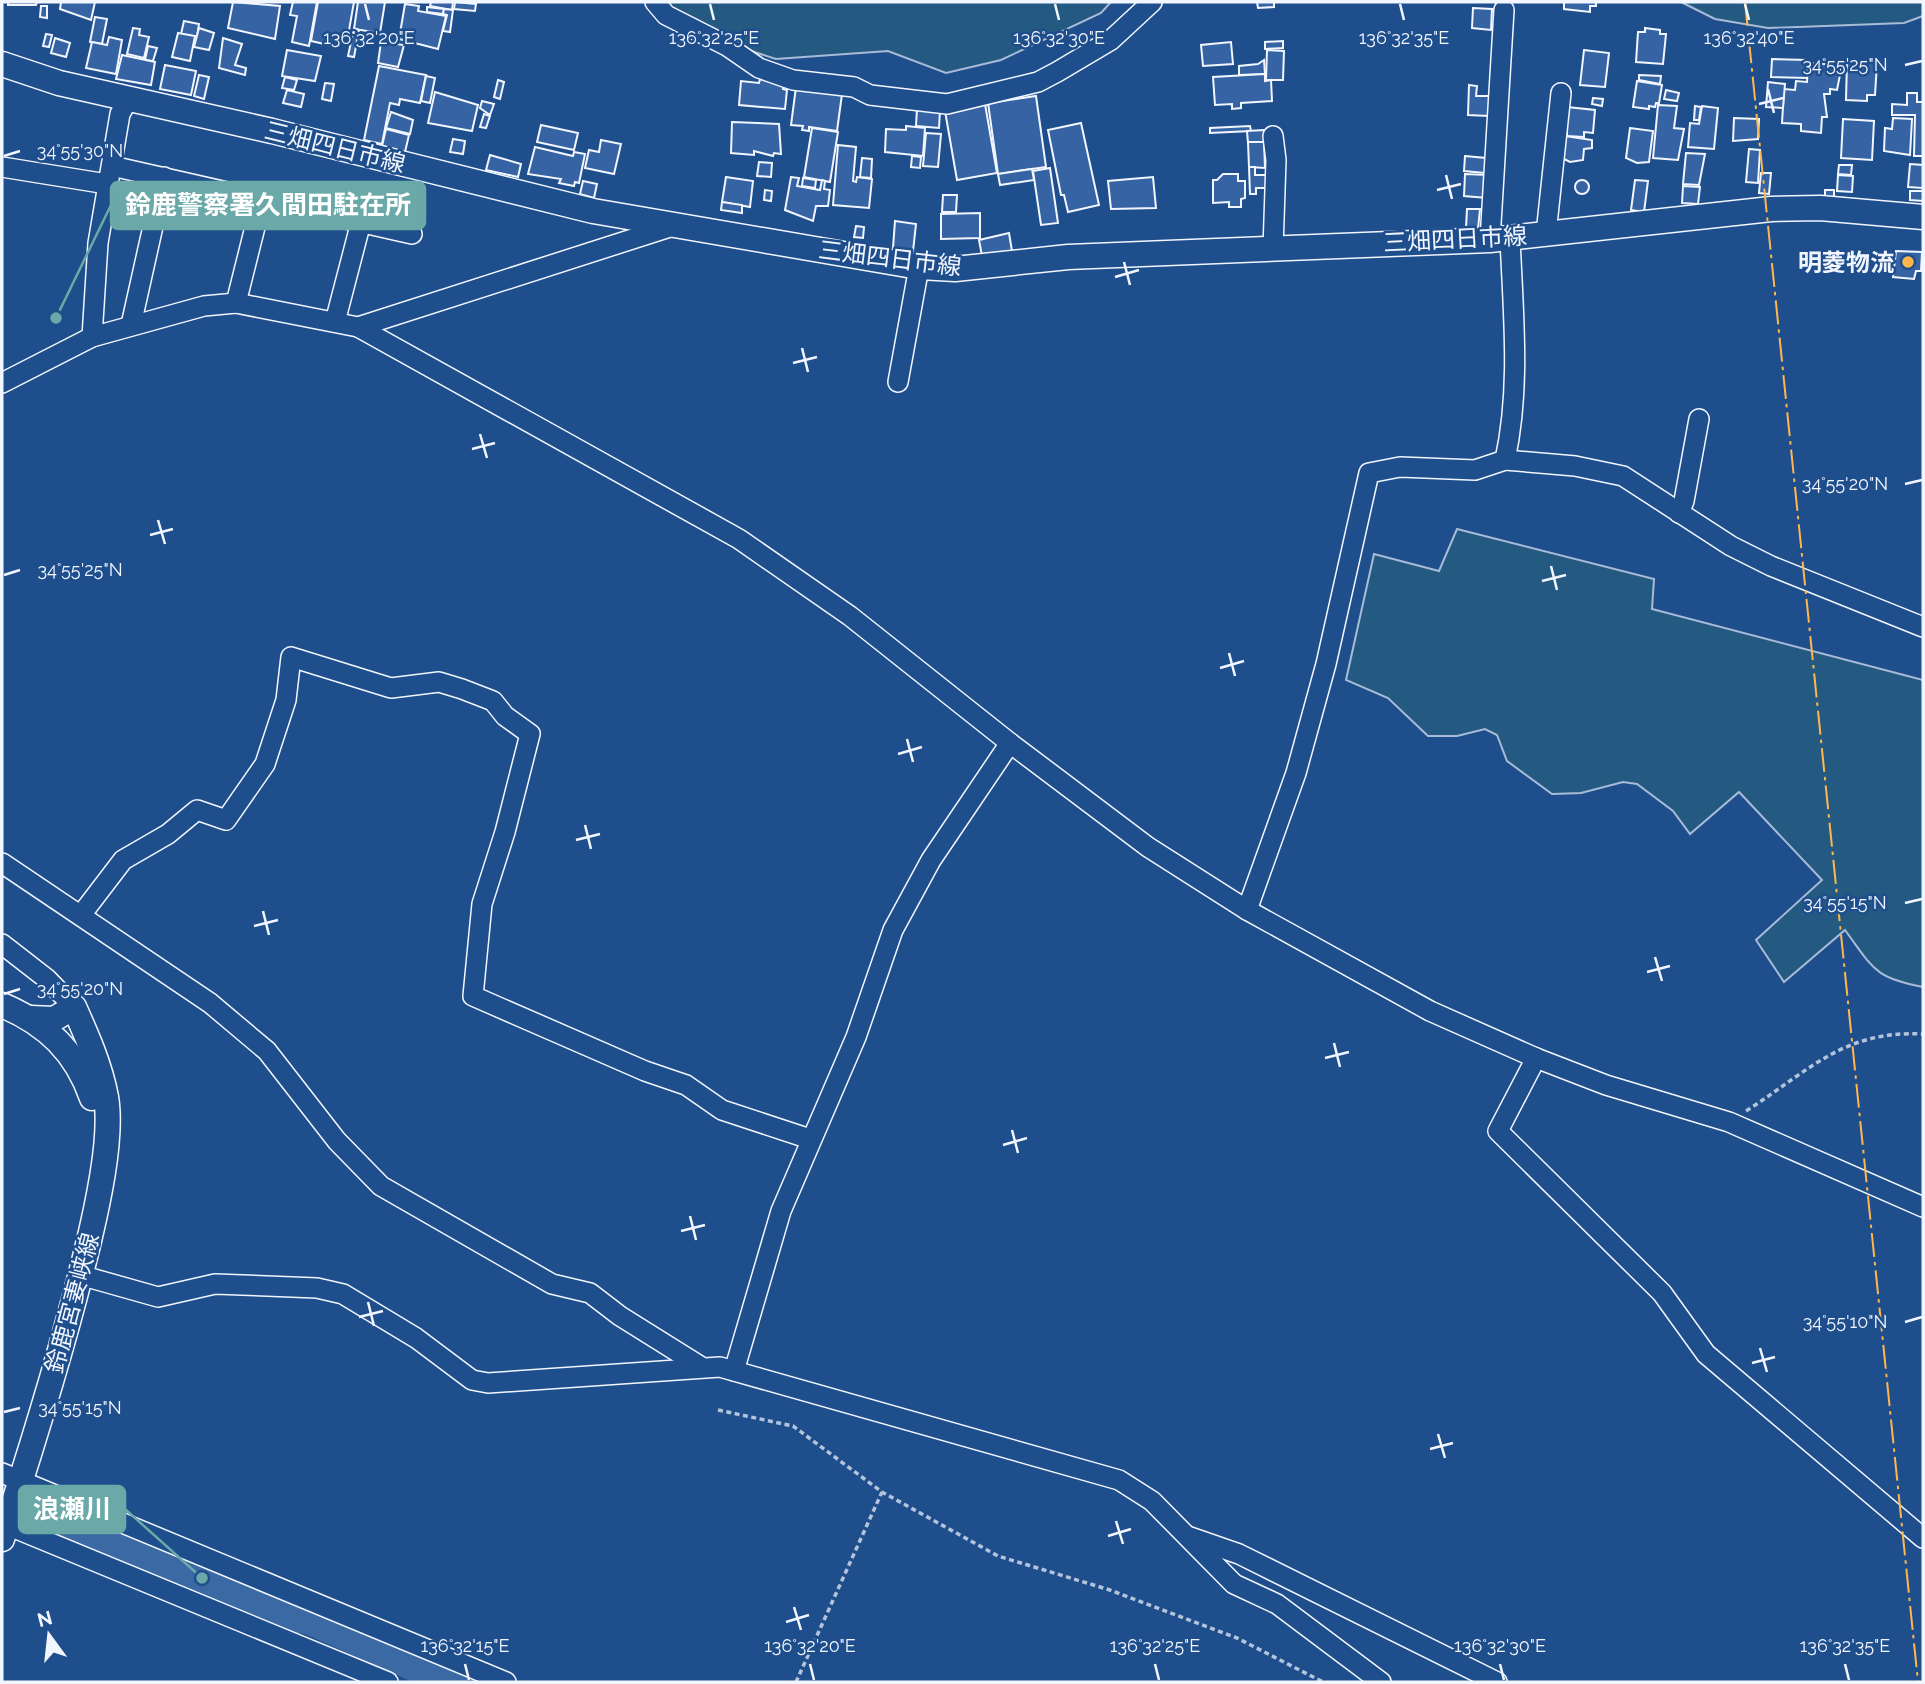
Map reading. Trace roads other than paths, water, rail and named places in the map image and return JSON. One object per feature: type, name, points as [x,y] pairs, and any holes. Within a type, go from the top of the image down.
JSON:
[{"type":"main road","name":"三畑四日市線","points":[[2,64],[59,83],[593,211],[919,267],[955,270],[1068,257],[1500,239],[1771,209],[1821,208],[1923,217]]},
{"type":"main road","name":"鈴鹿宮妻峡線","points":[[2,1005],[31,1017],[54,1019],[74,1007],[91,1045],[106,1099],[103,1175],[80,1275],[14,1479],[5,1527]]},
{"type":"main road","name":"鈴鹿宮妻峡線","points":[[31,1017],[73,1056],[97,1110],[105,1144]]},
{"type":"street","points":[[654,2],[666,15],[727,46],[759,68],[793,80],[854,88],[870,95],[947,104],[1038,82],[1111,40],[1152,2]]},
{"type":"street","points":[[1503,10],[1500,239],[1515,374],[1510,436],[1505,460]]},
{"type":"street","points":[[1546,234],[1561,93]]},
{"type":"street","points":[[92,337],[98,243],[120,114],[128,99]]},
{"type":"street","points":[[1273,136],[1276,160],[1273,249]]},
{"type":"street","points":[[2,167],[164,177],[412,234]]},
{"type":"street","points":[[131,325],[164,177]]},
{"type":"street","points":[[236,303],[262,199]]},
{"type":"street","points":[[335,322],[362,222]]},
{"type":"street","points":[[358,327],[673,226]]},
{"type":"street","points":[[898,382],[919,267]]},
{"type":"street","points":[[2,383],[92,337],[204,306],[236,303],[358,327],[739,539],[850,616],[1010,743],[1148,847],[1247,910],[1430,1011],[1536,1058],[1606,1085],[1729,1122],[1923,1207]]},
{"type":"street","points":[[1679,513],[1684,501],[1699,419]]},
{"type":"street","points":[[1247,910],[1296,773],[1326,664],[1369,473],[1400,467],[1475,470],[1505,460],[1575,466],[1623,476],[1731,546],[1771,566],[1923,627]]},
{"type":"street","points":[[81,915],[123,860],[168,834],[188,815],[197,810],[226,820],[265,764],[284,709],[291,657],[391,688],[439,682],[493,701],[505,716],[530,733],[505,832],[482,904],[473,996],[645,1071],[686,1085],[722,1110],[810,1139]]},
{"type":"street","points":[[734,1371],[781,1212],[810,1139],[852,1047],[884,954],[911,896],[1010,743]]},
{"type":"street","points":[[2,863],[242,1028],[267,1051],[356,1163],[381,1186],[552,1284],[590,1293],[620,1316],[700,1366]]},
{"type":"street","points":[[2,944],[47,979],[74,1007]]},
{"type":"street","points":[[1536,1058],[1498,1131],[1662,1293],[1706,1354],[1923,1538]]},
{"type":"street","points":[[80,1275],[158,1297],[215,1284],[317,1288],[343,1294],[416,1338],[472,1380],[488,1383],[700,1366],[734,1371],[1119,1480],[1138,1489],[1189,1536],[1234,1584],[1277,1604],[1381,1682]]},
{"type":"street","points":[[14,1479],[506,1682]]},
{"type":"street","points":[[5,1527],[388,1682]]},
{"type":"street","points":[[1189,1536],[1238,1554],[1497,1682]]},
{"type":"waterway","points":[[2,1496],[202,1578],[282,1615],[308,1618],[452,1682]]},
{"type":"place","name":"明菱物流","points":[[1908,262]]},
{"type":"place","name":"鈴鹿警察署久間田駐在所","points":[[56,318]]},
{"type":"place","name":"浪瀬川","points":[[202,1578]]}]
